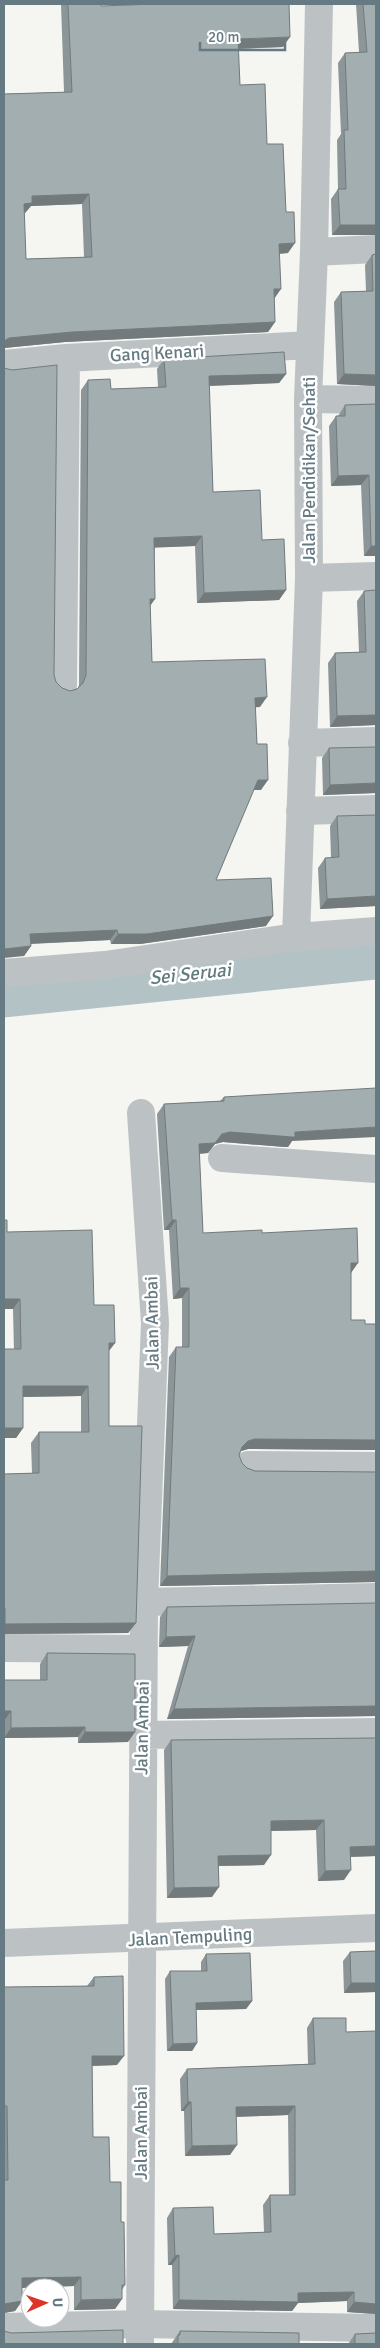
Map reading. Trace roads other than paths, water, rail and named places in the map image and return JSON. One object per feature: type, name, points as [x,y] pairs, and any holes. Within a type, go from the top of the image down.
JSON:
[{"type":"street","name":"Jalan Pendidikan/Sehati","points":[[296,937],[309,578],[308,398],[314,252],[319,4]]},
{"type":"street","points":[[314,252],[376,249]]},
{"type":"street","name":"Gang Kenari","points":[[4,364],[66,358],[310,345]]},
{"type":"street","points":[[63,685],[66,358]]},
{"type":"street","points":[[308,398],[376,400]]},
{"type":"street","points":[[309,578],[376,576]]},
{"type":"street","points":[[302,743],[376,741]]},
{"type":"street","points":[[300,811],[376,809]]},
{"type":"street","points":[[4,973],[105,965],[296,937],[376,931]]},
{"type":"street","name":"Jalan Ambai","points":[[140,1112],[154,1323],[143,1649],[140,2334]]},
{"type":"street","points":[[222,1158],[376,1169]]},
{"type":"street","points":[[248,1465],[376,1466]]},
{"type":"street","points":[[144,1602],[376,1597]]},
{"type":"street","points":[[4,1648],[143,1649]]},
{"type":"street","points":[[142,1735],[376,1732]]},
{"type":"street","name":"Jalan Tempuling","points":[[4,1943],[142,1939],[376,1928]]},
{"type":"street","points":[[4,2327],[140,2334],[376,2328]]},
{"type":"waterway","name":"Sei Seruai","points":[[4,992],[376,954]]}]
